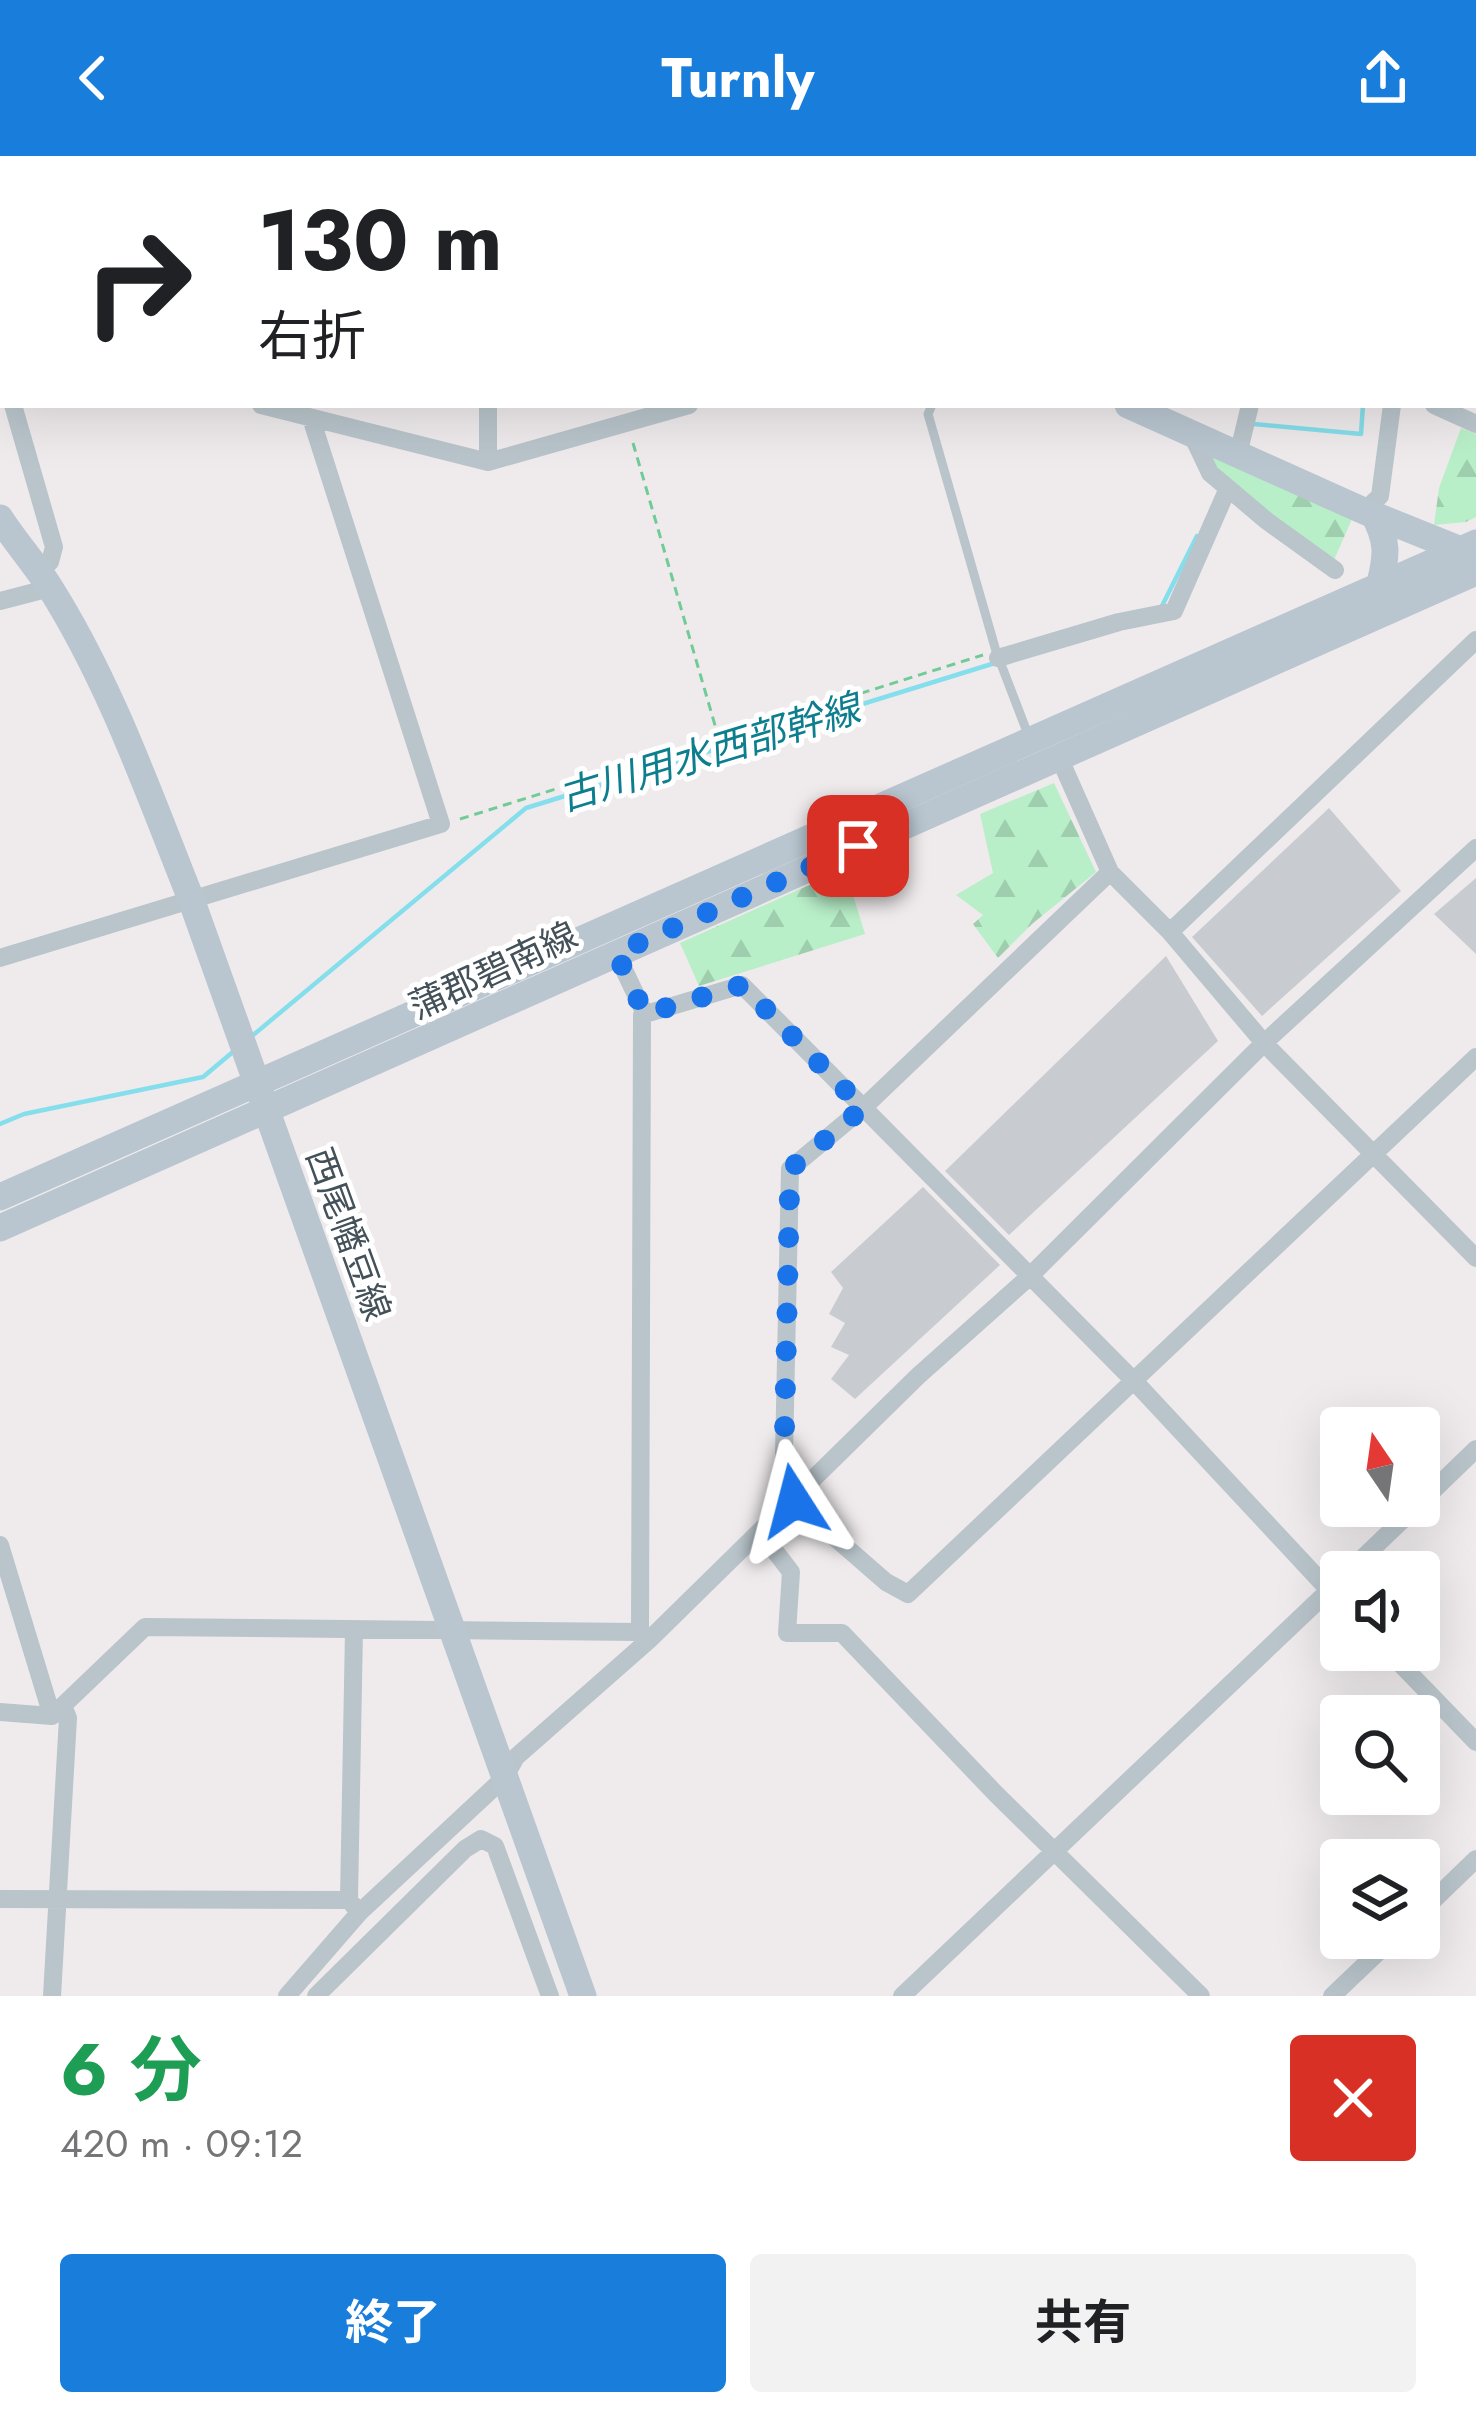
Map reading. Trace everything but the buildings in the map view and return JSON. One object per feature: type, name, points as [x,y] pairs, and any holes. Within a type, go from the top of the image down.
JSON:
[{"type":"main road","points":[[1134,408],[1471,555]]},
{"type":"main road","points":[[1369,513],[1385,536],[1388,554],[1380,583]]},
{"type":"main road","name":"西尾幡豆線","points":[[0,518],[44,579],[112,706],[191,899],[583,1996]]},
{"type":"main road","name":"蒲郡碧南線","points":[[0,1197],[252,1077],[1030,741],[1380,583],[1471,555]]},
{"type":"main road","name":"蒲郡碧南線","points":[[0,1228],[1059,757],[1471,555]]},
{"type":"street","points":[[0,601],[44,579],[54,547],[14,408]]},
{"type":"street","points":[[273,408],[488,462],[679,408]]},
{"type":"street","points":[[488,408],[488,462]]},
{"type":"street","points":[[1238,455],[1249,408]]},
{"type":"street","points":[[1369,513],[1380,496],[1392,408]]},
{"type":"street","points":[[1441,408],[1476,424]]},
{"type":"street","points":[[0,958],[441,824],[311,418]]},
{"type":"street","points":[[1192,435],[1210,472],[1336,570]]},
{"type":"street","points":[[997,655],[1174,611],[1228,488]]},
{"type":"street","points":[[1169,932],[1476,640]]},
{"type":"street","points":[[1059,757],[1110,872],[1169,932],[1264,1043],[1476,1258]]},
{"type":"street","points":[[287,1996],[354,1906],[504,1778],[516,1757],[794,1501],[1264,1043],[1476,848]]},
{"type":"street","points":[[1110,872],[863,1108],[790,1169],[784,1455],[794,1501],[886,1582],[908,1594],[1476,1057]]},
{"type":"street","points":[[616,953],[645,1014],[639,1214],[645,1636]]},
{"type":"street","points":[[645,1014],[742,985],[1320,1572]]},
{"type":"street","points":[[1440,1484],[1476,1449]]},
{"type":"street","points":[[1370,1551],[1395,1527]]},
{"type":"street","points":[[760,1533],[791,1572],[787,1633],[842,1633],[1201,1996]]},
{"type":"street","points":[[0,1545],[57,1711]]},
{"type":"street","points":[[902,1996],[986,1912],[1320,1606]]},
{"type":"street","points":[[57,1711],[145,1627],[645,1636]]},
{"type":"street","points":[[354,1630],[354,1906]]},
{"type":"street","points":[[1408,1671],[1476,1742]]},
{"type":"street","points":[[0,1712],[57,1711],[68,1718],[52,1996]]},
{"type":"street","points":[[316,1996],[465,1849],[481,1839],[495,1846],[550,1996]]},
{"type":"street","points":[[1440,1894],[1476,1859]]},
{"type":"street","points":[[0,1899],[354,1906]]},
{"type":"street","points":[[1332,1996],[1371,1959]]},
{"type":"lane","points":[[931,408],[928,414],[997,655],[1030,741]]},
{"type":"path","points":[[627,423],[720,740]]},
{"type":"path","points":[[441,824],[997,655]]},
{"type":"green space","points":[[1461,428],[1476,434],[1476,517],[1434,525],[1439,488]]},
{"type":"green space","points":[[1211,455],[1352,519],[1334,560],[1221,478]]},
{"type":"green space","points":[[1054,783],[1096,872],[998,958],[973,924],[983,915],[956,895],[993,873],[980,814]]},
{"type":"green space","points":[[845,869],[865,934],[699,986],[680,943]]},
{"type":"waterway","name":"古川用水西部幹線","points":[[1254,424],[1361,434],[1363,408]]},
{"type":"waterway","name":"古川用水西部幹線","points":[[1162,606],[1197,536]]},
{"type":"waterway","name":"古川用水西部幹線","points":[[252,1036],[526,808],[995,663]]},
{"type":"waterway","name":"古川用水西部幹線","points":[[0,1124],[24,1114],[203,1077],[234,1051]]},
{"type":"route","points":[[794,1501],[784,1455],[790,1169],[863,1108],[742,985],[645,1014],[616,953],[858,846]]}]
